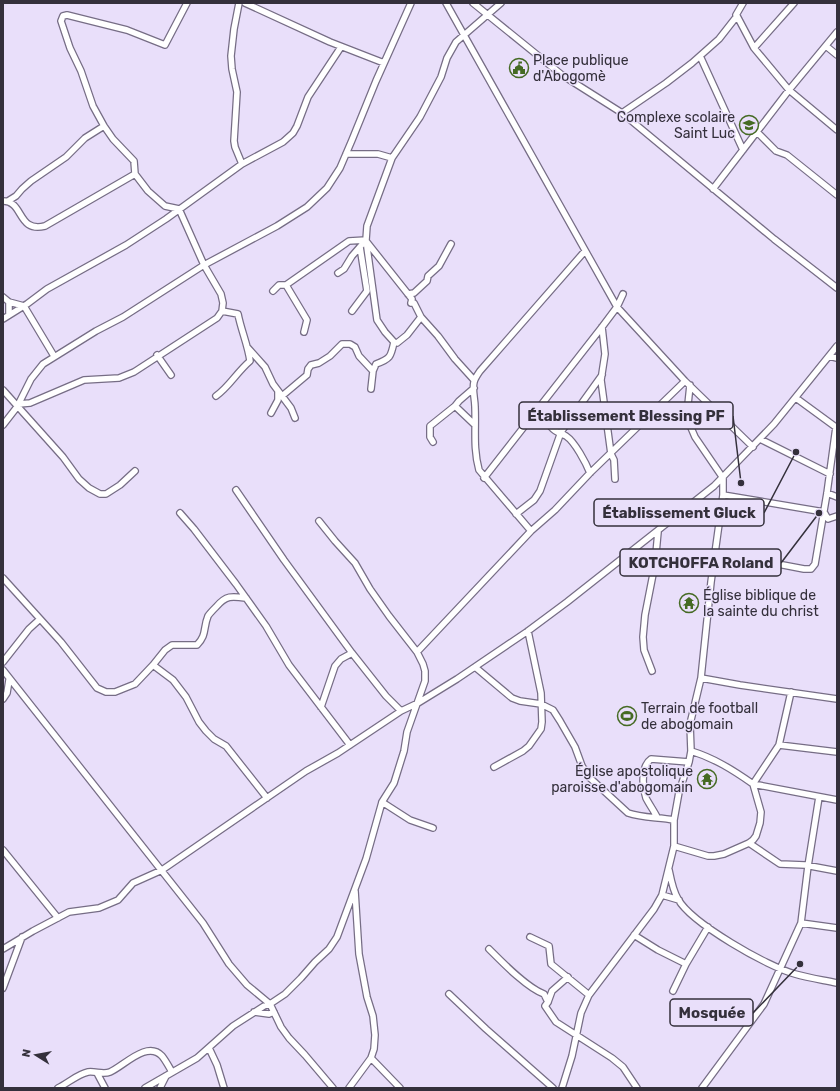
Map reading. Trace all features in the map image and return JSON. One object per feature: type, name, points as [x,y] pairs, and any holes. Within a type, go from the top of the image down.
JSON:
[{"type":"street","points":[[179,209],[165,206],[148,191],[135,174],[134,161],[113,139],[104,126],[93,106],[81,71],[70,48],[62,21],[63,16],[67,15],[127,30],[166,46],[187,3]]},
{"type":"street","points":[[239,3],[231,56],[237,92],[234,141],[242,164]]},
{"type":"street","points":[[245,3],[341,47],[384,63]]},
{"type":"street","points":[[3,425],[18,406],[31,379],[43,364],[96,330],[123,317],[204,265],[257,237],[307,207],[327,188],[340,168],[411,3]]},
{"type":"street","points":[[446,3],[617,307],[685,381],[753,446]]},
{"type":"street","points":[[474,3],[562,75],[622,113],[713,189],[837,288]]},
{"type":"street","points":[[394,342],[377,320],[366,240],[367,226],[392,158],[420,117],[441,77],[451,50],[456,42],[501,3]]},
{"type":"street","points":[[622,113],[666,84],[719,39],[737,16],[736,15],[743,3]]},
{"type":"street","points":[[754,48],[794,3]]},
{"type":"street","points":[[737,16],[754,48],[789,90],[837,130]]},
{"type":"street","points":[[713,189],[789,90],[837,32]]},
{"type":"street","points":[[826,46],[837,55]]},
{"type":"street","points":[[3,319],[47,289],[126,245],[242,164],[283,142],[293,133],[308,97],[341,47]]},
{"type":"street","points":[[700,56],[743,150]]},
{"type":"street","points":[[5,201],[16,196],[22,188],[66,157],[84,138],[104,126]]},
{"type":"street","points":[[757,132],[776,151],[787,155],[837,195]]},
{"type":"street","points":[[346,154],[378,154],[392,158]]},
{"type":"street","points":[[5,201],[17,209],[26,224],[39,228],[135,174]]},
{"type":"street","points":[[18,406],[30,403],[84,380],[119,378],[134,372],[157,355],[217,318],[222,311],[223,302],[221,294],[204,265],[179,209]]},
{"type":"street","points":[[338,273],[344,269],[352,256],[366,240]]},
{"type":"street","points":[[272,291],[279,285],[286,285],[349,241],[366,240]]},
{"type":"street","points":[[366,240],[412,299],[412,303],[414,303],[421,317],[474,380]]},
{"type":"street","points":[[408,294],[414,293],[427,282],[428,276],[439,266],[451,244]]},
{"type":"street","points":[[352,311],[367,291],[360,247]]},
{"type":"street","points":[[531,531],[478,470],[474,439],[476,408],[474,380],[480,371],[585,251]]},
{"type":"street","points":[[286,285],[307,320],[304,332]]},
{"type":"street","points":[[484,478],[602,327],[617,307],[623,294]]},
{"type":"street","points":[[3,297],[9,302],[24,306],[54,356]]},
{"type":"street","points":[[9,302],[9,315]]},
{"type":"street","points":[[216,396],[225,390],[242,367],[250,361],[248,347],[242,333],[238,314],[222,311]]},
{"type":"street","points":[[394,342],[397,343],[407,335],[421,317]]},
{"type":"street","points":[[602,327],[606,354],[601,380],[611,454],[614,460],[615,479]]},
{"type":"street","points":[[371,389],[373,371],[376,364],[387,360],[392,354],[394,342]]},
{"type":"street","points":[[271,413],[280,393],[307,375],[311,365],[319,363],[330,356],[342,344],[350,344],[355,347],[359,356],[373,371]]},
{"type":"street","points":[[3,949],[69,912],[100,908],[118,900],[134,883],[162,870],[306,771],[350,745],[401,711],[418,703],[528,631],[658,532],[723,478],[796,398],[837,346]]},
{"type":"street","points":[[248,347],[265,367],[273,384],[292,408],[295,418]]},
{"type":"street","points":[[157,355],[171,375]]},
{"type":"street","points":[[829,356],[837,358]]},
{"type":"street","points":[[516,514],[534,500],[540,491],[560,434],[602,374]]},
{"type":"street","points":[[417,652],[531,531],[555,510],[590,473],[685,381]]},
{"type":"street","points":[[562,1088],[572,1056],[581,1013],[589,995],[654,909],[662,895],[674,846],[674,820],[679,792],[691,751],[690,724],[701,678],[709,596],[723,494],[723,478],[696,437],[689,423],[687,414],[690,385]]},
{"type":"street","points":[[433,442],[430,437],[430,426],[455,406],[459,400],[474,388]]},
{"type":"street","points":[[3,390],[63,457],[79,479],[89,488],[100,494],[106,494],[120,485],[135,470]]},
{"type":"street","points":[[715,552],[804,569],[811,569],[815,564],[837,428],[796,398]]},
{"type":"street","points":[[455,406],[475,425]]},
{"type":"street","points":[[538,408],[551,427],[570,440],[587,464],[590,473]]},
{"type":"street","points":[[760,439],[830,474]]},
{"type":"street","points":[[236,490],[284,560],[352,652],[386,696],[401,711]]},
{"type":"street","points":[[827,493],[837,497]]},
{"type":"street","points":[[723,494],[824,512]]},
{"type":"street","points":[[824,512],[828,519],[837,516]]},
{"type":"street","points":[[180,513],[194,528],[246,598],[266,626],[289,665],[350,745]]},
{"type":"street","points":[[145,1088],[197,1058],[233,1026],[285,994],[329,949],[337,936],[355,889],[366,858],[382,802],[394,783],[404,752],[407,732],[425,681],[423,664],[417,652],[388,616],[355,563],[319,521]]},
{"type":"street","points":[[652,671],[644,650],[643,637],[645,615],[655,564],[658,532]]},
{"type":"street","points":[[3,578],[61,642],[97,688],[114,692],[135,684],[165,650],[172,645],[181,644],[192,646],[202,640],[205,634],[205,626],[208,616],[220,602],[228,596],[246,598]]},
{"type":"street","points":[[3,662],[19,640],[40,619]]},
{"type":"street","points":[[494,767],[518,755],[529,746],[541,728],[540,682],[528,631]]},
{"type":"street","points":[[321,707],[334,666],[341,659],[352,652]]},
{"type":"street","points":[[153,665],[173,680],[186,697],[199,722],[206,731],[214,739],[226,746],[267,798]]},
{"type":"street","points":[[475,667],[512,698],[520,701],[541,704],[553,710],[590,778],[628,813],[636,816],[657,817],[674,820]]},
{"type":"street","points":[[3,670],[9,680],[203,923],[229,964],[247,985],[270,1004],[281,1027],[289,1038],[332,1088]]},
{"type":"street","points":[[701,678],[837,699]]},
{"type":"street","points":[[3,699],[7,693],[9,680]]},
{"type":"street","points":[[674,846],[708,856],[714,856],[724,854],[749,843],[756,836],[760,823],[760,812],[753,784],[779,745],[791,692]]},
{"type":"street","points":[[779,745],[837,752]]},
{"type":"street","points":[[691,751],[705,755],[723,764],[753,784],[837,800]]},
{"type":"street","points":[[657,817],[646,797],[644,785],[644,769],[648,761],[651,759],[689,762]]},
{"type":"street","points":[[702,1088],[764,1004],[801,923],[819,797]]},
{"type":"street","points":[[382,802],[410,820],[434,828]]},
{"type":"street","points":[[749,843],[780,864],[808,866],[837,871]]},
{"type":"street","points":[[3,850],[58,918]]},
{"type":"street","points":[[669,870],[673,886],[679,900],[694,917],[708,927],[744,950],[781,969],[794,974],[837,983]]},
{"type":"street","points":[[349,1088],[371,1058],[374,1049],[375,1035],[373,1016],[367,997],[359,954],[355,889]]},
{"type":"street","points":[[662,895],[679,900]]},
{"type":"street","points":[[801,923],[837,928]]},
{"type":"street","points":[[673,991],[686,964],[708,927]]},
{"type":"street","points":[[634,935],[658,950],[686,964]]},
{"type":"street","points":[[3,988],[22,937]]},
{"type":"street","points":[[530,937],[549,946],[551,964],[589,995]]},
{"type":"street","points":[[489,949],[511,970],[538,992],[544,994],[548,1002]]},
{"type":"street","points":[[568,977],[552,991],[545,1006],[556,1022],[606,1054],[623,1067],[637,1088]]},
{"type":"street","points":[[449,994],[553,1088]]},
{"type":"street","points":[[254,1012],[269,1014],[274,1012]]},
{"type":"street","points":[[209,1048],[217,1065],[224,1088]]},
{"type":"street","points":[[58,1088],[81,1074],[90,1072],[110,1072],[129,1058],[149,1051],[158,1053],[162,1056],[172,1072]]},
{"type":"street","points":[[371,1058],[400,1088]]},
{"type":"street","points":[[97,1073],[105,1088]]},
{"type":"street","points":[[160,1088],[166,1076]]},
{"type":"place","name":"Place publique d'Abogomè","points":[[519,68]]},
{"type":"place","name":"Complexe scolaire Saint Luc","points":[[749,125]]},
{"type":"place","name":"Établissement Gluck","points":[[796,452]]},
{"type":"place","name":"Établissement Blessing PF","points":[[741,483]]},
{"type":"place","name":"KOTCHOFFA Roland","points":[[819,513]]},
{"type":"place","name":"Église biblique de la sainte du christ","points":[[689,603]]},
{"type":"place","name":"Terrain de football de abogomain","points":[[627,716]]},
{"type":"place","name":"Église apostolique paroisse d'abogomain","points":[[707,779]]},
{"type":"place","name":"Mosquée","points":[[800,964]]}]
